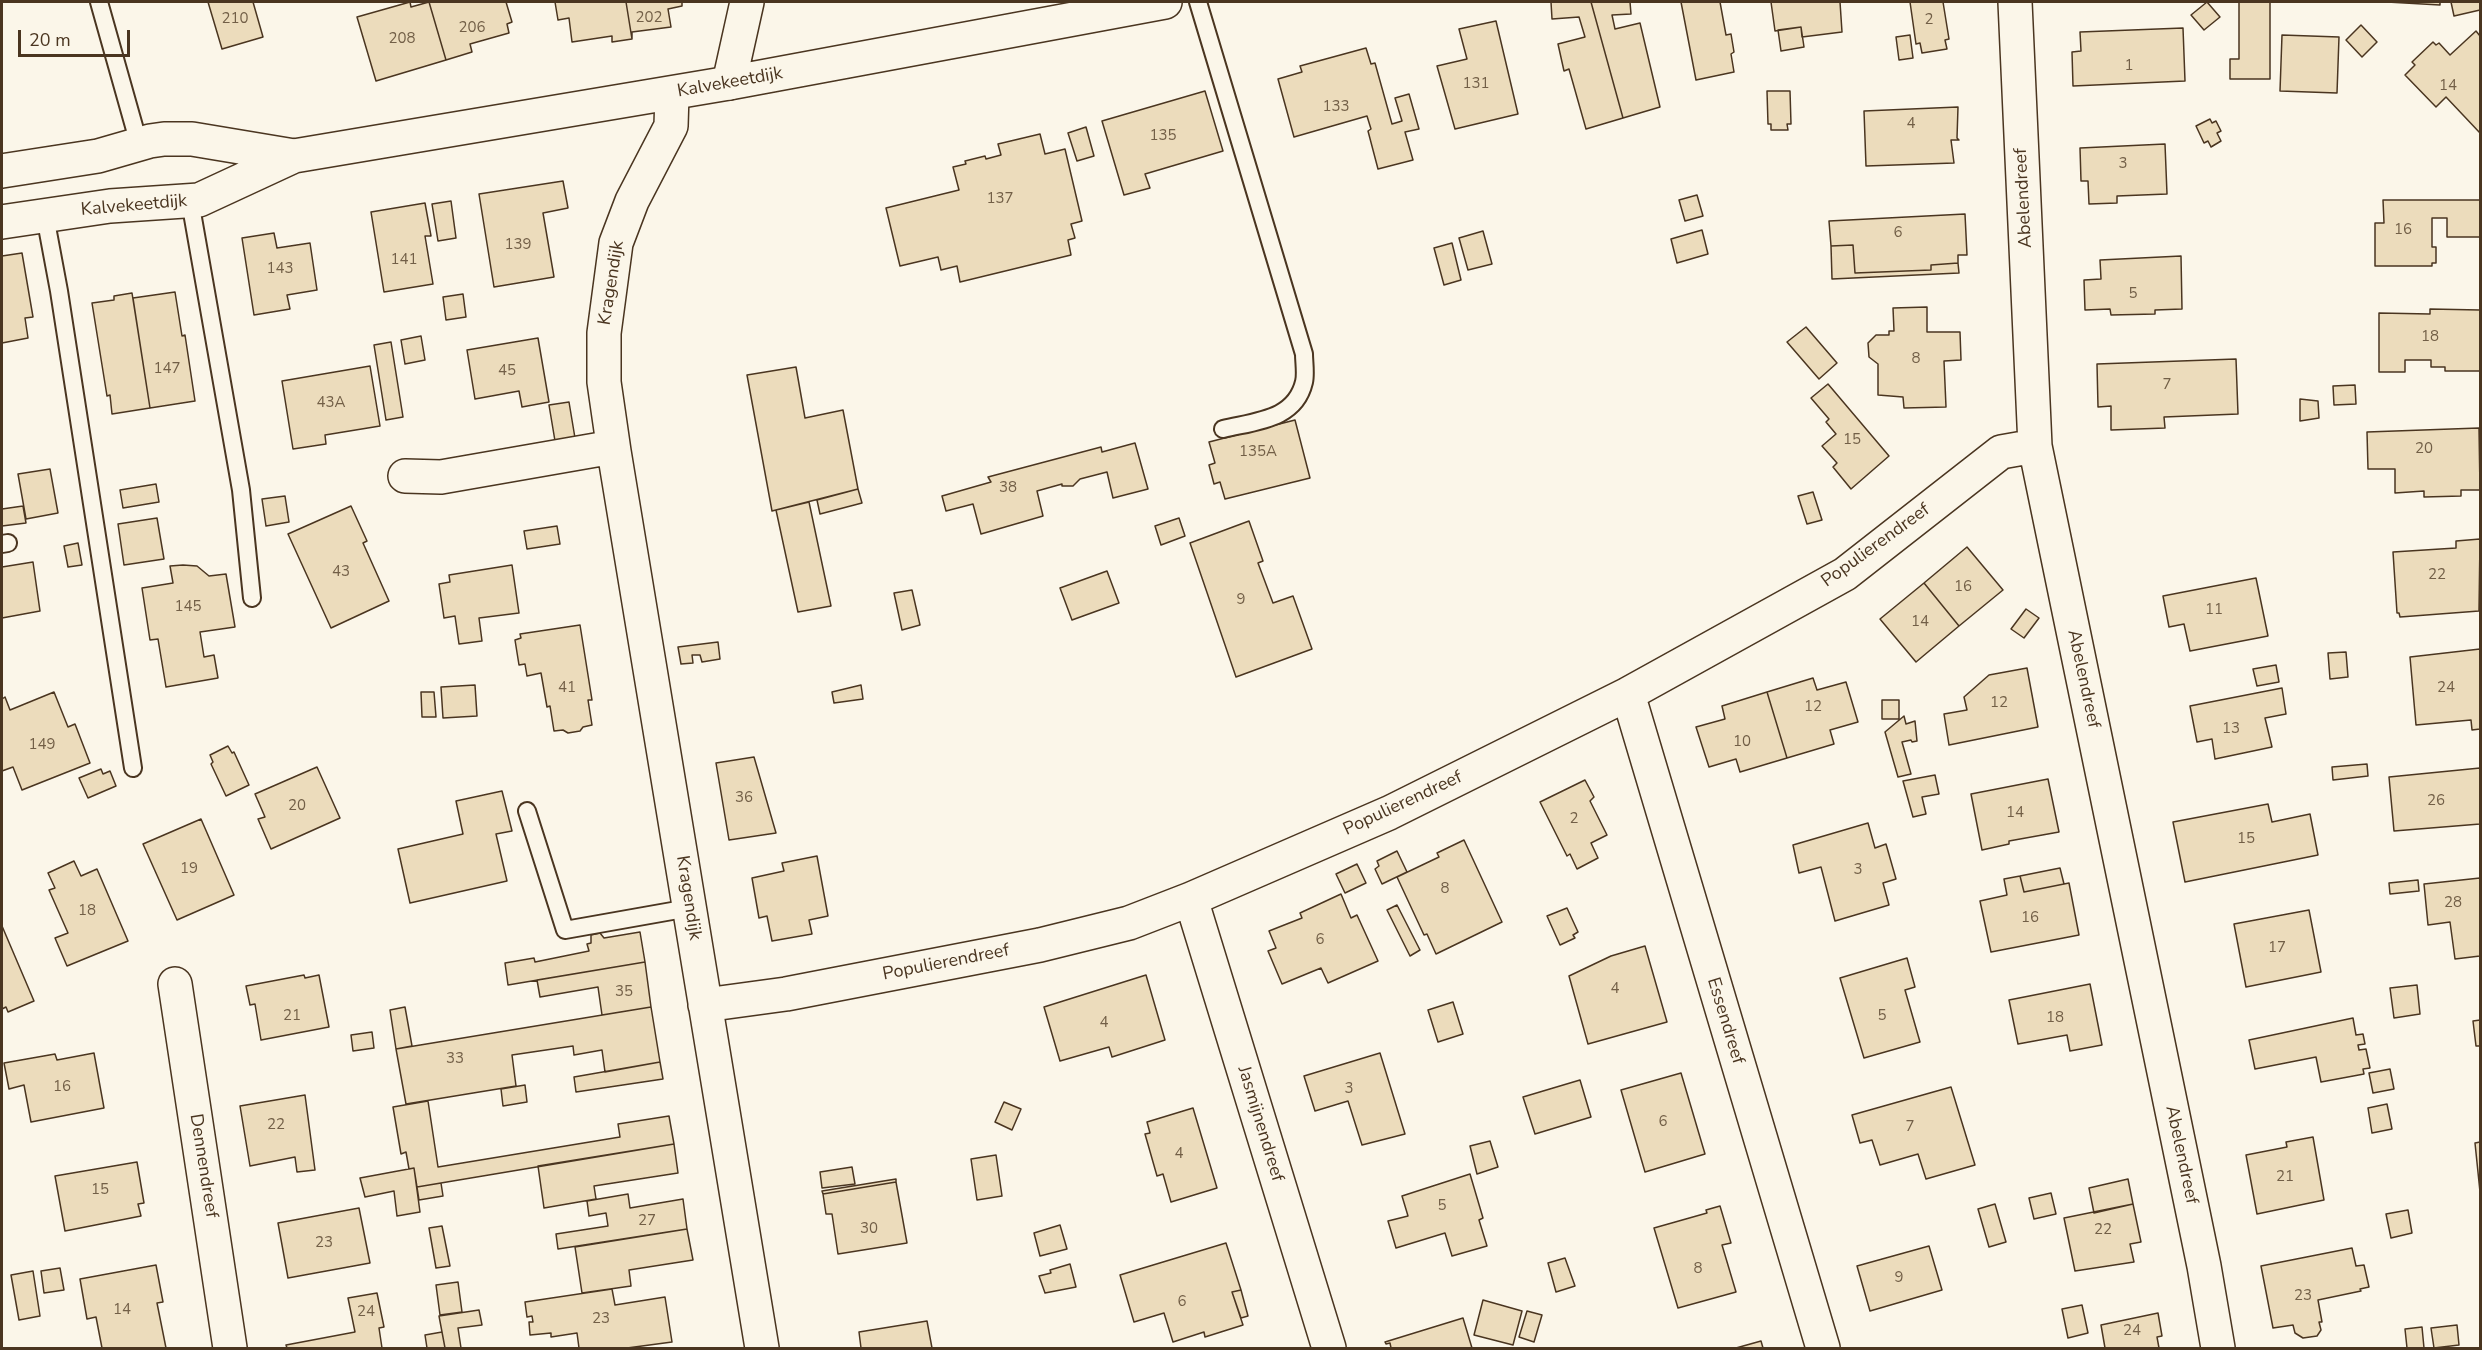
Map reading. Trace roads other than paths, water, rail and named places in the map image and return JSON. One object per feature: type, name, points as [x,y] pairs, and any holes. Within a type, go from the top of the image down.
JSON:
[{"type":"street","points":[[729,83],[747,2]]},
{"type":"street","name":"Kalvekeetdijk","points":[[2,222],[110,206],[199,200],[294,156],[672,94],[1165,2]]},
{"type":"street","name":"Abelendreef","points":[[2015,2],[2035,446],[2204,1266],[2218,1348]]},
{"type":"street","name":"Kragendijk","points":[[672,94],[670,126],[632,201],[616,243],[604,333],[604,382],[762,1348]]},
{"type":"street","name":"Kalvekeetdijk","points":[[2,171],[98,156],[164,139],[192,139],[294,156]]},
{"type":"street","name":"Populierendreef","points":[[705,1005],[786,994],[1040,945],[1129,923],[1191,899],[1389,813],[1628,694],[1845,574],[2001,452],[2035,446]]},
{"type":"street","points":[[405,476],[441,477],[613,447]]},
{"type":"street","name":"Essendreef","points":[[1628,694],[1823,1348]]},
{"type":"street","name":"Jasmijnendreef","points":[[1191,899],[1329,1348]]},
{"type":"street","name":"Dennendreef","points":[[175,984],[230,1348]]},
{"type":"lane","points":[[99,2],[139,144]]},
{"type":"lane","points":[[1198,2],[1304,354],[1305,380],[1298,399],[1282,414],[1223,429]]},
{"type":"lane","points":[[190,201],[241,490],[252,598]]},
{"type":"lane","points":[[45,216],[61,303],[133,768]]},
{"type":"lane","points":[[527,811],[565,930],[689,908]]}]
